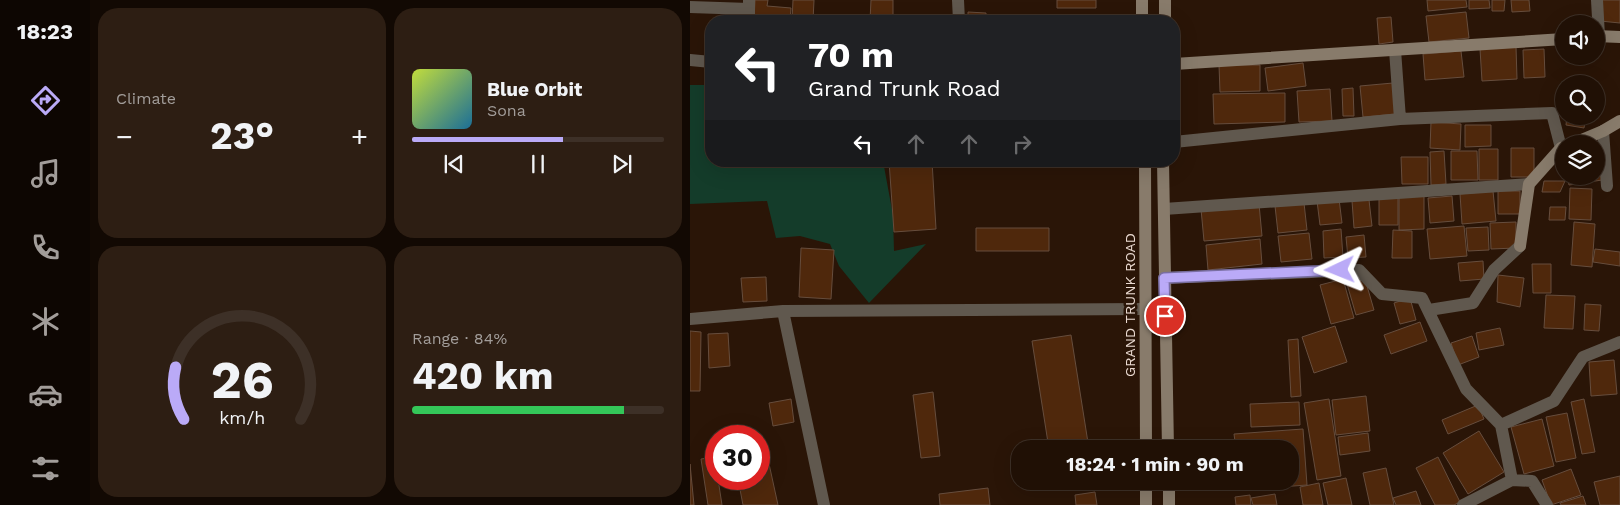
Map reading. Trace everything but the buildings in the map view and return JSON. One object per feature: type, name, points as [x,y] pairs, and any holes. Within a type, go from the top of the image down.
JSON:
[{"type":"main road","points":[[1142,0],[1142,15]]},
{"type":"main road","points":[[1165,0],[1165,15]]},
{"type":"main road","points":[[1605,36],[1620,37]]},
{"type":"main road","points":[[1180,64],[1555,40]]},
{"type":"main road","points":[[1593,135],[1620,121]]},
{"type":"main road","points":[[1520,246],[1529,184],[1555,157]]},
{"type":"main road","name":"GRAND TRUNK ROAD","points":[[1145,167],[1146,440]]},
{"type":"main road","points":[[1164,167],[1164,278],[1168,440]]},
{"type":"main road","points":[[1146,490],[1146,505]]},
{"type":"main road","points":[[1169,490],[1169,505]]},
{"type":"street","points":[[958,0],[959,15]]},
{"type":"street","points":[[1597,0],[1597,15]]},
{"type":"street","points":[[690,7],[749,10]]},
{"type":"street","points":[[1395,50],[1400,119]]},
{"type":"street","points":[[690,60],[705,61]]},
{"type":"street","points":[[1180,141],[1400,119],[1552,113],[1561,135]]},
{"type":"street","points":[[1603,131],[1607,186]]},
{"type":"street","points":[[1164,209],[1529,184]]},
{"type":"street","points":[[1429,310],[1472,303],[1494,270],[1520,246]]},
{"type":"street","points":[[1164,278],[1359,270],[1382,294],[1422,298],[1466,389],[1501,425],[1512,480]]},
{"type":"street","points":[[690,319],[783,311],[1144,308]]},
{"type":"street","points":[[783,311],[824,505]]},
{"type":"street","points":[[1501,425],[1554,402],[1583,357],[1620,342]]},
{"type":"street","points":[[1463,505],[1512,480],[1532,481],[1548,505]]},
{"type":"green space","points":[[690,85],[705,85],[705,167],[884,167],[893,215],[894,251],[926,244],[869,303],[839,266],[830,244],[800,236],[776,238],[767,201],[690,204]]},
{"type":"route","points":[[1165,316],[1164,278],[1340,270]]}]
